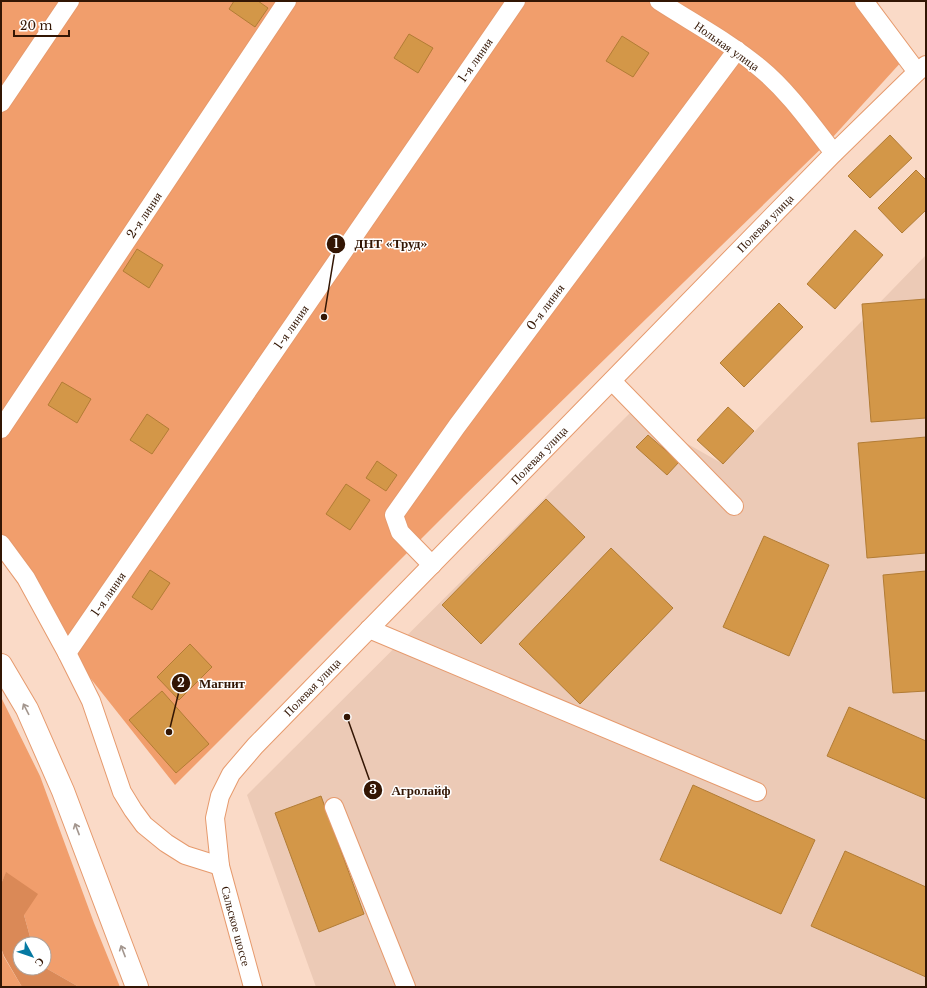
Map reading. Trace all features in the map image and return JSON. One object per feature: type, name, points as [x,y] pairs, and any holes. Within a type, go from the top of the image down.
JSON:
[{"type":"highway","points":[[1,665],[27,709],[63,791],[137,987]]},
{"type":"street","points":[[1,103],[70,1]]},
{"type":"street","name":"2-я линия","points":[[1,429],[287,1]]},
{"type":"street","name":"1-я линия","points":[[67,653],[516,1]]},
{"type":"street","name":"Нольная улица","points":[[659,1],[737,50],[761,69],[792,100],[834,153]]},
{"type":"street","points":[[864,1],[921,68]]},
{"type":"street","name":"0-я линия","points":[[432,565],[400,532],[394,515],[456,426],[737,50]]},
{"type":"street","name":"Полевая улица","points":[[220,866],[215,818],[220,796],[231,774],[255,746],[834,153],[921,68]]},
{"type":"street","points":[[612,380],[734,506]]},
{"type":"street","points":[[1,544],[26,578],[67,653],[91,701],[122,792],[133,810],[144,825],[185,855],[220,866]]},
{"type":"street","points":[[369,629],[757,792]]},
{"type":"street","points":[[334,807],[406,987]]},
{"type":"street","name":"Сальское шоссе","points":[[220,866],[253,987]]},
{"type":"shaded area","points":[[1,1],[877,1],[903,60],[832,138],[464,496],[175,785],[72,655],[1,552]]},
{"type":"shaded area","points":[[926,255],[926,987],[316,987],[247,795],[631,412],[723,464]]},
{"type":"shaded area","points":[[1,697],[40,776],[94,923],[120,987],[79,987],[52,972],[52,936],[30,936],[24,915],[6,873],[1,884]]},
{"type":"shaded area","points":[[6,872],[38,894],[24,915],[30,936],[12,936],[12,970],[1,948],[1,884]]},
{"type":"shaded area","points":[[1,948],[4,957],[12,970],[12,976],[15,976],[22,987],[1,987]]},
{"type":"shaded area","points":[[52,972],[79,987],[22,987],[16,976],[52,976]]},
{"type":"building","points":[[234,1],[258,1],[268,8],[255,27],[229,9]]},
{"type":"building","points":[[409,34],[433,48],[418,73],[394,58]]},
{"type":"building","points":[[622,36],[649,53],[633,77],[606,61]]},
{"type":"building","points":[[890,135],[912,158],[870,198],[848,176]]},
{"type":"building","points":[[916,170],[926,180],[926,210],[902,233],[878,208]]},
{"type":"building","points":[[855,230],[883,255],[835,309],[807,284]]},
{"type":"building","points":[[137,249],[163,265],[149,288],[123,271]]},
{"type":"building","points":[[926,299],[926,418],[871,422],[862,304]]},
{"type":"building","points":[[779,303],[803,327],[744,387],[720,363]]},
{"type":"building","points":[[62,382],[91,399],[77,423],[48,405]]},
{"type":"building","points":[[728,407],[754,431],[723,464],[697,440]]},
{"type":"building","points":[[147,414],[169,429],[152,454],[130,440]]},
{"type":"building","points":[[648,435],[679,462],[667,475],[636,447]]},
{"type":"building","points":[[926,437],[926,553],[867,558],[858,443]]},
{"type":"building","points":[[377,461],[397,475],[386,491],[366,478]]},
{"type":"building","points":[[346,484],[370,500],[350,530],[326,514]]},
{"type":"building","points":[[546,499],[585,537],[481,644],[442,605]]},
{"type":"building","points":[[764,536],[829,565],[789,656],[723,627]]},
{"type":"building","points":[[611,548],[673,608],[580,704],[519,644]]},
{"type":"building","points":[[150,570],[170,583],[152,610],[132,597]]},
{"type":"building","points":[[926,571],[926,691],[893,693],[883,575]]},
{"type":"building","points":[[190,644],[212,667],[179,700],[157,677]]},
{"type":"building","points":[[162,691],[209,744],[176,773],[129,720]]},
{"type":"building","points":[[849,707],[926,741],[926,799],[827,756]]},
{"type":"building","points":[[693,785],[815,840],[781,914],[660,860]]},
{"type":"building","points":[[321,796],[364,914],[319,932],[275,813]]},
{"type":"building","points":[[845,851],[926,887],[926,977],[811,926]]},
{"type":"place","name":"ДНТ «Труд»","points":[[324,317]]},
{"type":"place","name":"Агролайф","points":[[347,717]]},
{"type":"place","name":"Магнит","points":[[169,732]]}]
